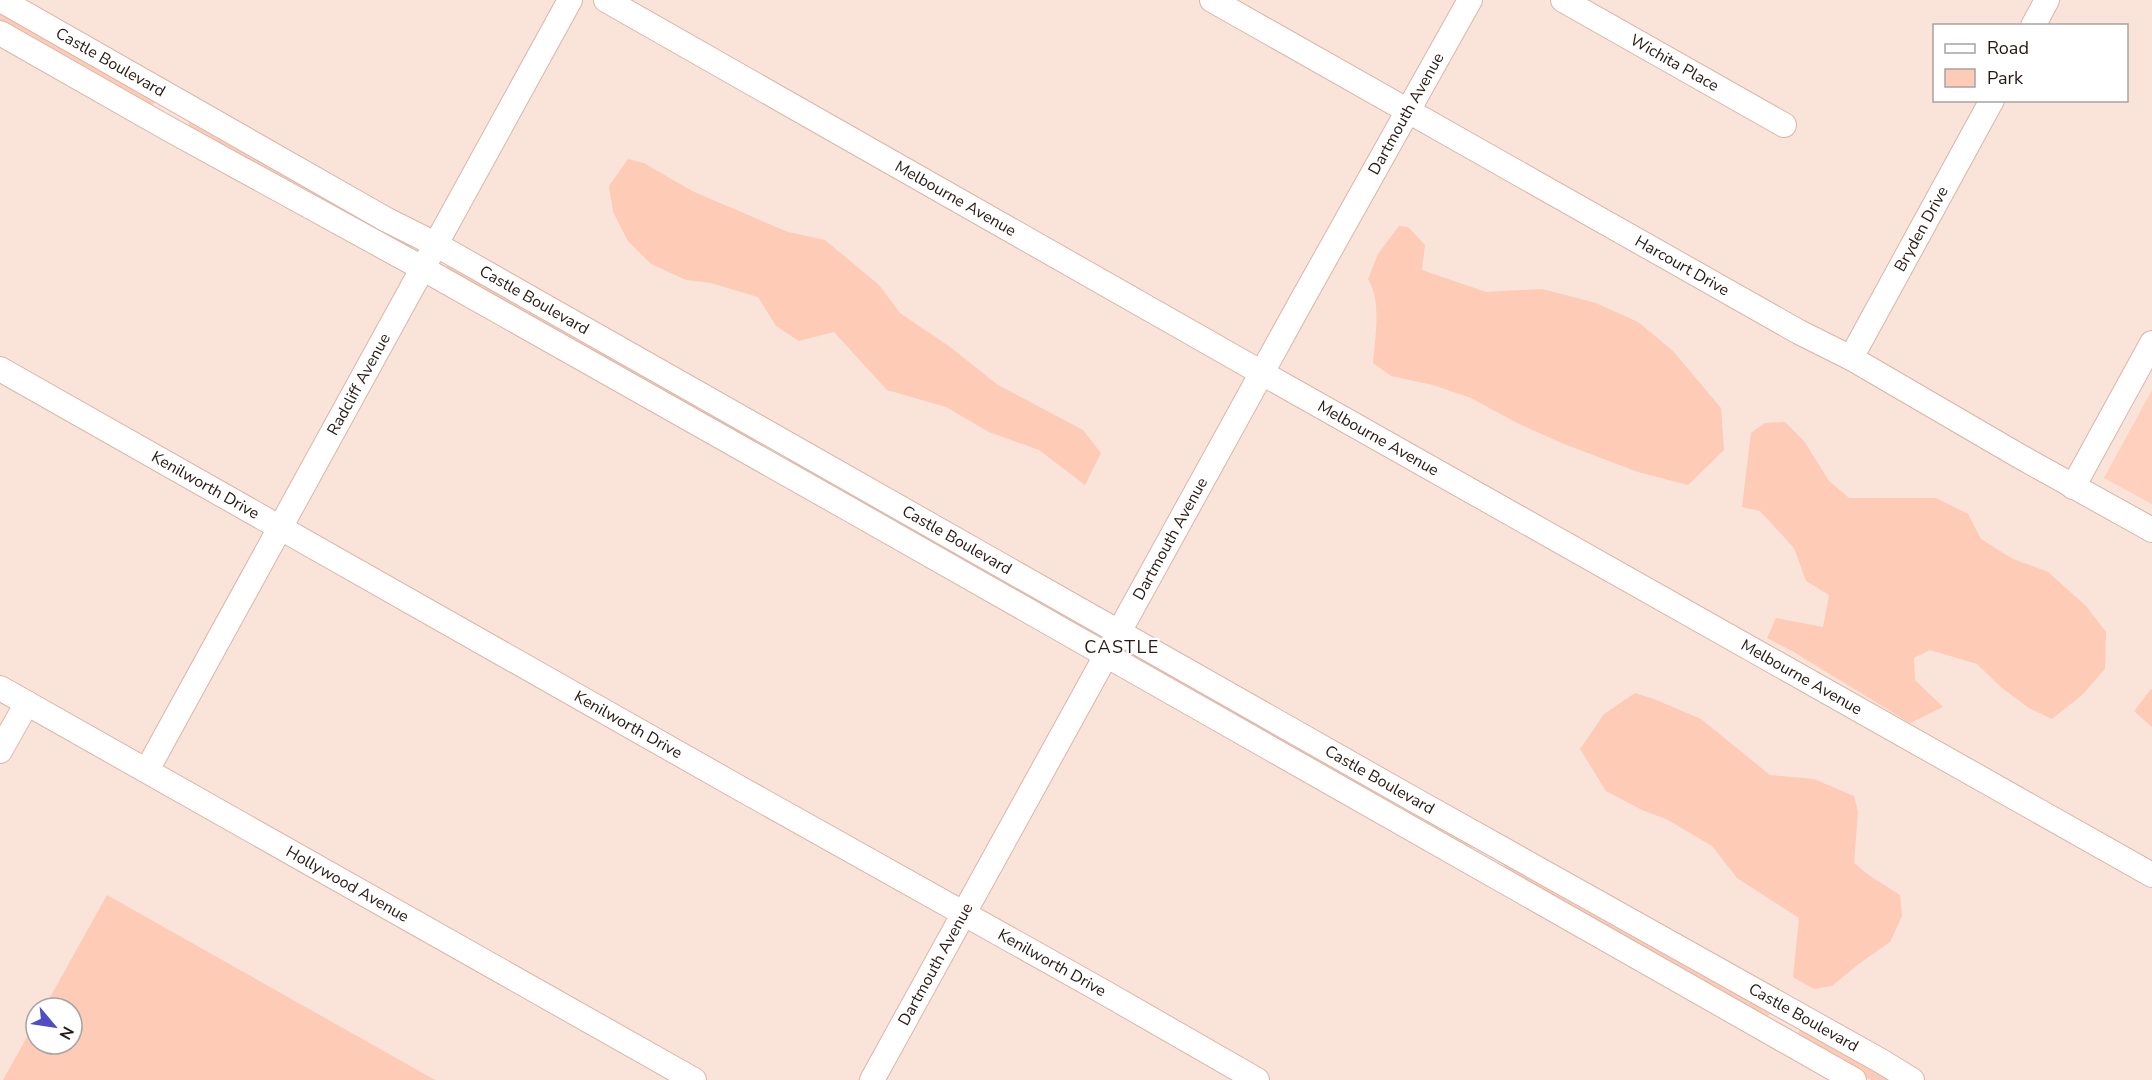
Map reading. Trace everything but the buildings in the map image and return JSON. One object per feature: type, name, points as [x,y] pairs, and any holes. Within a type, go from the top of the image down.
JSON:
[{"type":"street","name":"Castle Boulevard","points":[[1,0],[387,220],[435,243],[1912,1080]]},
{"type":"street","name":"Radcliff Avenue","points":[[147,770],[570,0]]},
{"type":"street","name":"Melbourne Avenue","points":[[606,0],[2152,875]]},
{"type":"street","name":"Harcourt Drive","points":[[1212,0],[1799,332],[1851,358],[1909,394],[2152,530]]},
{"type":"street","name":"Dartmouth Avenue","points":[[872,1080],[1470,0]]},
{"type":"street","name":"Wichita Place","points":[[1563,0],[1784,125]]},
{"type":"street","points":[[2034,24],[2046,0]]},
{"type":"street","name":"Castle Boulevard","points":[[0,33],[767,462],[1854,1080]]},
{"type":"street","name":"Bryden Drive","points":[[1851,358],[1991,102]]},
{"type":"street","points":[[167,128],[181,103]]},
{"type":"street","points":[[2073,486],[2152,343]]},
{"type":"street","name":"Kenilworth Drive","points":[[0,369],[1257,1080]]},
{"type":"street","points":[[767,462],[779,440]]},
{"type":"street","name":"Hollywood Avenue","points":[[0,688],[694,1080]]},
{"type":"street","points":[[0,751],[27,703]]},
{"type":"street","points":[[1486,870],[1498,847]]},
{"type":"street","points":[[1778,1037],[1793,1011]]},
{"type":"shaded area","points":[[2152,390],[2152,504],[2104,478]]},
{"type":"green space","points":[[0,6],[156,101],[148,105],[0,22]]},
{"type":"green space","points":[[191,119],[411,245],[410,248],[190,129],[188,126]]},
{"type":"green space","points":[[628,159],[644,163],[692,191],[788,232],[825,240],[879,285],[900,313],[950,347],[998,385],[1083,430],[1101,453],[1085,485],[1039,450],[989,432],[946,407],[887,390],[834,332],[799,341],[776,326],[758,297],[711,283],[686,280],[651,264],[628,241],[613,212],[609,186]]},
{"type":"green space","points":[[1399,226],[1408,227],[1425,245],[1422,270],[1486,292],[1542,289],[1596,303],[1638,322],[1673,351],[1721,408],[1724,450],[1688,485],[1638,472],[1564,444],[1519,424],[1471,398],[1433,385],[1391,376],[1373,363],[1376,309],[1375,298],[1368,279],[1378,254]]},
{"type":"green space","points":[[450,262],[756,439],[755,442],[752,443],[445,270]]},
{"type":"green space","points":[[1785,422],[1804,441],[1829,481],[1849,498],[1936,498],[1968,514],[1981,539],[2013,559],[2048,572],[2086,606],[2106,632],[2105,669],[2082,695],[2052,719],[2029,708],[2002,688],[1977,664],[1930,650],[1914,658],[1915,680],[1943,707],[1910,723],[1767,638],[1776,618],[1823,627],[1829,595],[1806,581],[1794,548],[1760,511],[1742,507],[1751,433],[1765,423]]},
{"type":"green space","points":[[790,457],[1098,633],[1094,637],[788,462]]},
{"type":"green space","points":[[1129,652],[1474,843],[1470,851],[1128,657]]},
{"type":"green space","points":[[2152,689],[2152,727],[2134,711]]},
{"type":"green space","points":[[1635,693],[1701,719],[1770,775],[1814,779],[1854,796],[1858,812],[1854,863],[1900,895],[1902,916],[1890,942],[1832,986],[1814,989],[1793,977],[1799,918],[1737,878],[1712,846],[1666,819],[1642,810],[1606,791],[1580,749],[1604,714]]},
{"type":"green space","points":[[1505,863],[1770,1010],[1769,1015],[1765,1017],[1503,868]]},
{"type":"green space","points":[[107,895],[435,1080],[3,1080],[24,1042],[24,1056],[84,1056],[84,996],[51,996]]},
{"type":"green space","points":[[1804,1029],[1898,1080],[1871,1080],[1800,1040],[1799,1031]]},
{"type":"district","name":"CASTLE","points":[[1122,647]]}]
